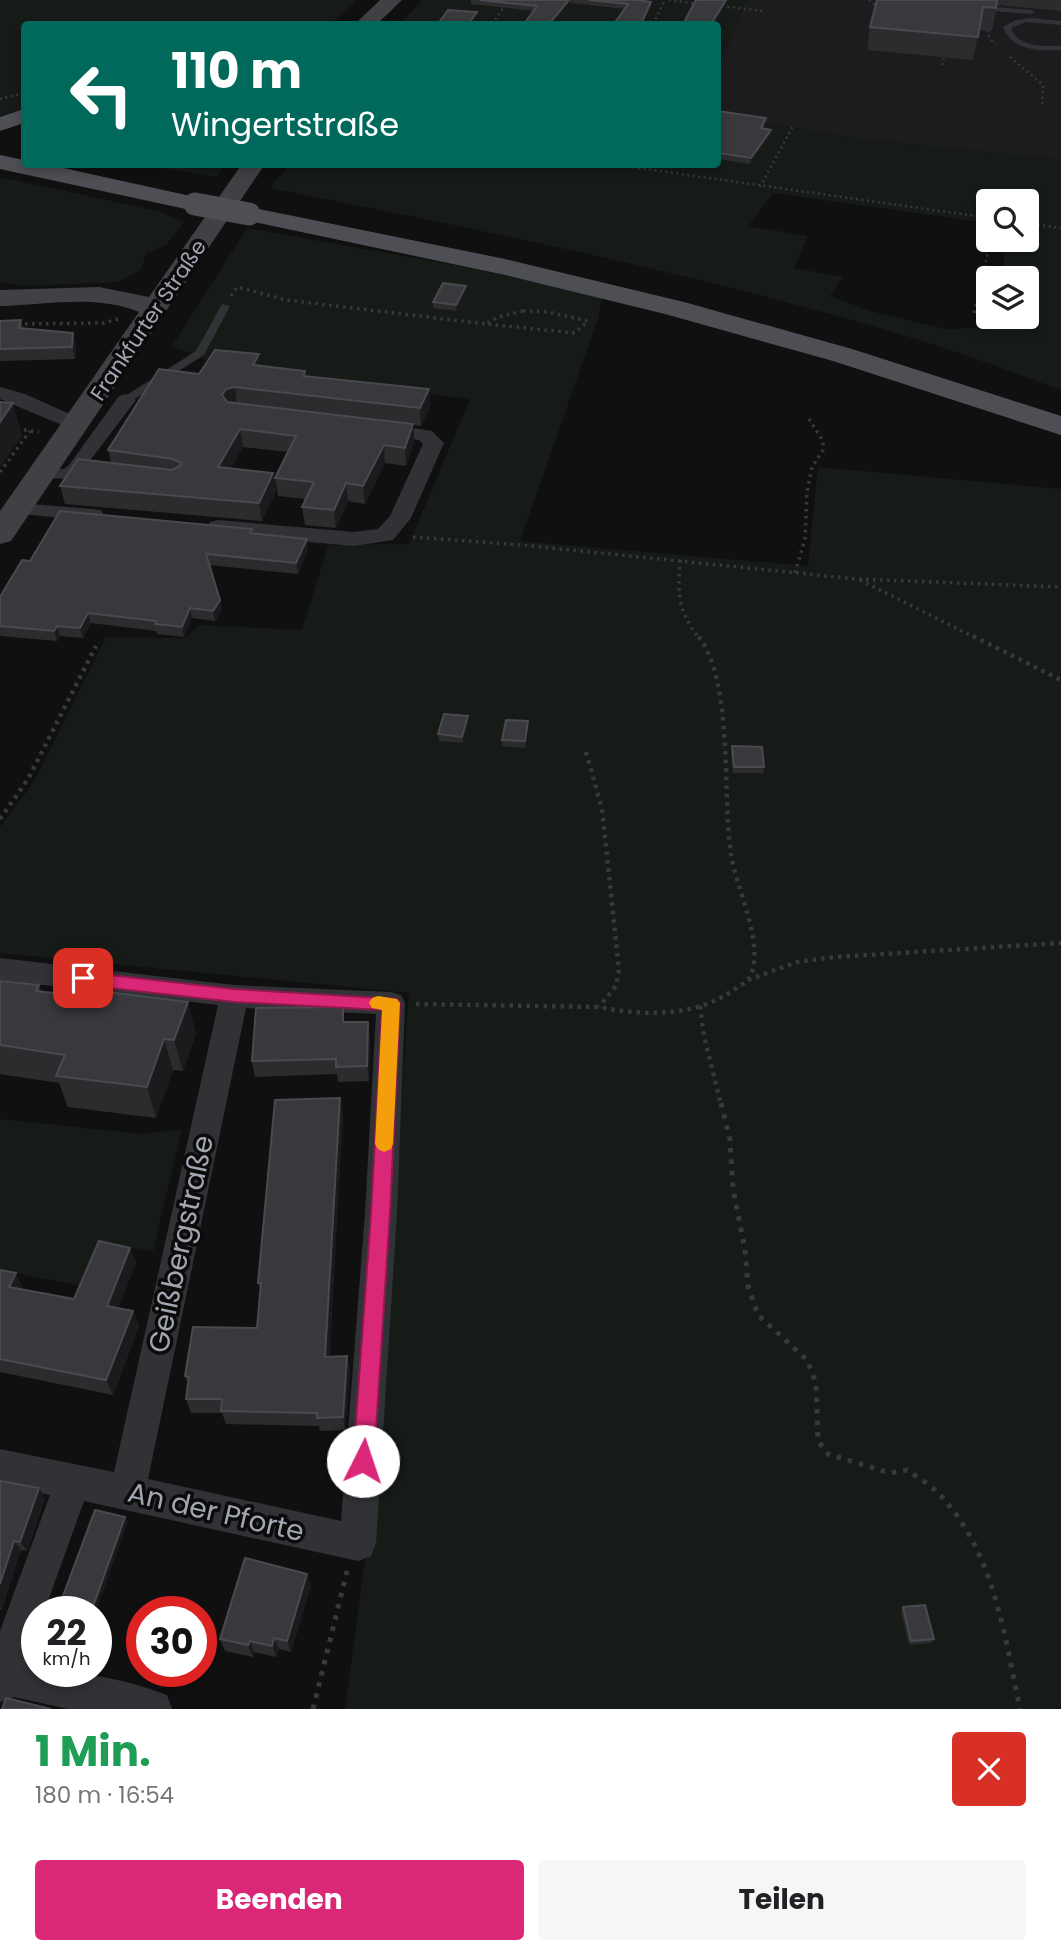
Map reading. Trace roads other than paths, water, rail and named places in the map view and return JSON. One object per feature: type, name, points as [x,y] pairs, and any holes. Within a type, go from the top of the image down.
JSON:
[{"type":"main road","points":[[368,21],[392,0]]},
{"type":"main road","points":[[0,124],[21,117]]},
{"type":"main road","points":[[0,151],[21,156]]},
{"type":"main road","points":[[0,162],[21,164]]},
{"type":"main road","points":[[0,168],[78,169],[200,197],[533,255],[807,326],[1061,406]]},
{"type":"main road","name":"Frankfurter Straße","points":[[0,534],[76,425],[139,323],[192,257],[251,168]]},
{"type":"main road","points":[[78,169],[200,197]]},
{"type":"main road","points":[[253,207],[660,303],[807,343],[1061,426]]},
{"type":"main road","points":[[88,303],[192,257]]},
{"type":"main road","points":[[0,299],[88,303],[139,323]]},
{"type":"main road","points":[[88,303],[139,323]]},
{"type":"street","points":[[0,393],[18,398],[76,425]]},
{"type":"street","name":"Frankfurter Straße","points":[[42,474],[69,475],[82,470],[126,400]]},
{"type":"street","points":[[197,525],[354,539],[385,535],[400,518],[434,443],[432,439],[416,433],[361,427]]},
{"type":"street","points":[[18,509],[114,517]]},
{"type":"street","points":[[0,969],[234,996],[391,1003]]},
{"type":"street","name":"Geißbergstraße","points":[[127,1492],[234,996]]},
{"type":"street","name":"An der Pforte","points":[[0,1467],[358,1543],[381,1213],[391,1003]]},
{"type":"street","points":[[73,1481],[1,1679],[153,1709]]},
{"type":"lane","points":[[995,9],[1031,12]]},
{"type":"lane","points":[[1061,23],[1023,20],[1007,27],[1008,33],[1016,41],[1037,47],[1061,48]]},
{"type":"lane","points":[[126,400],[200,353],[225,306]]}]
